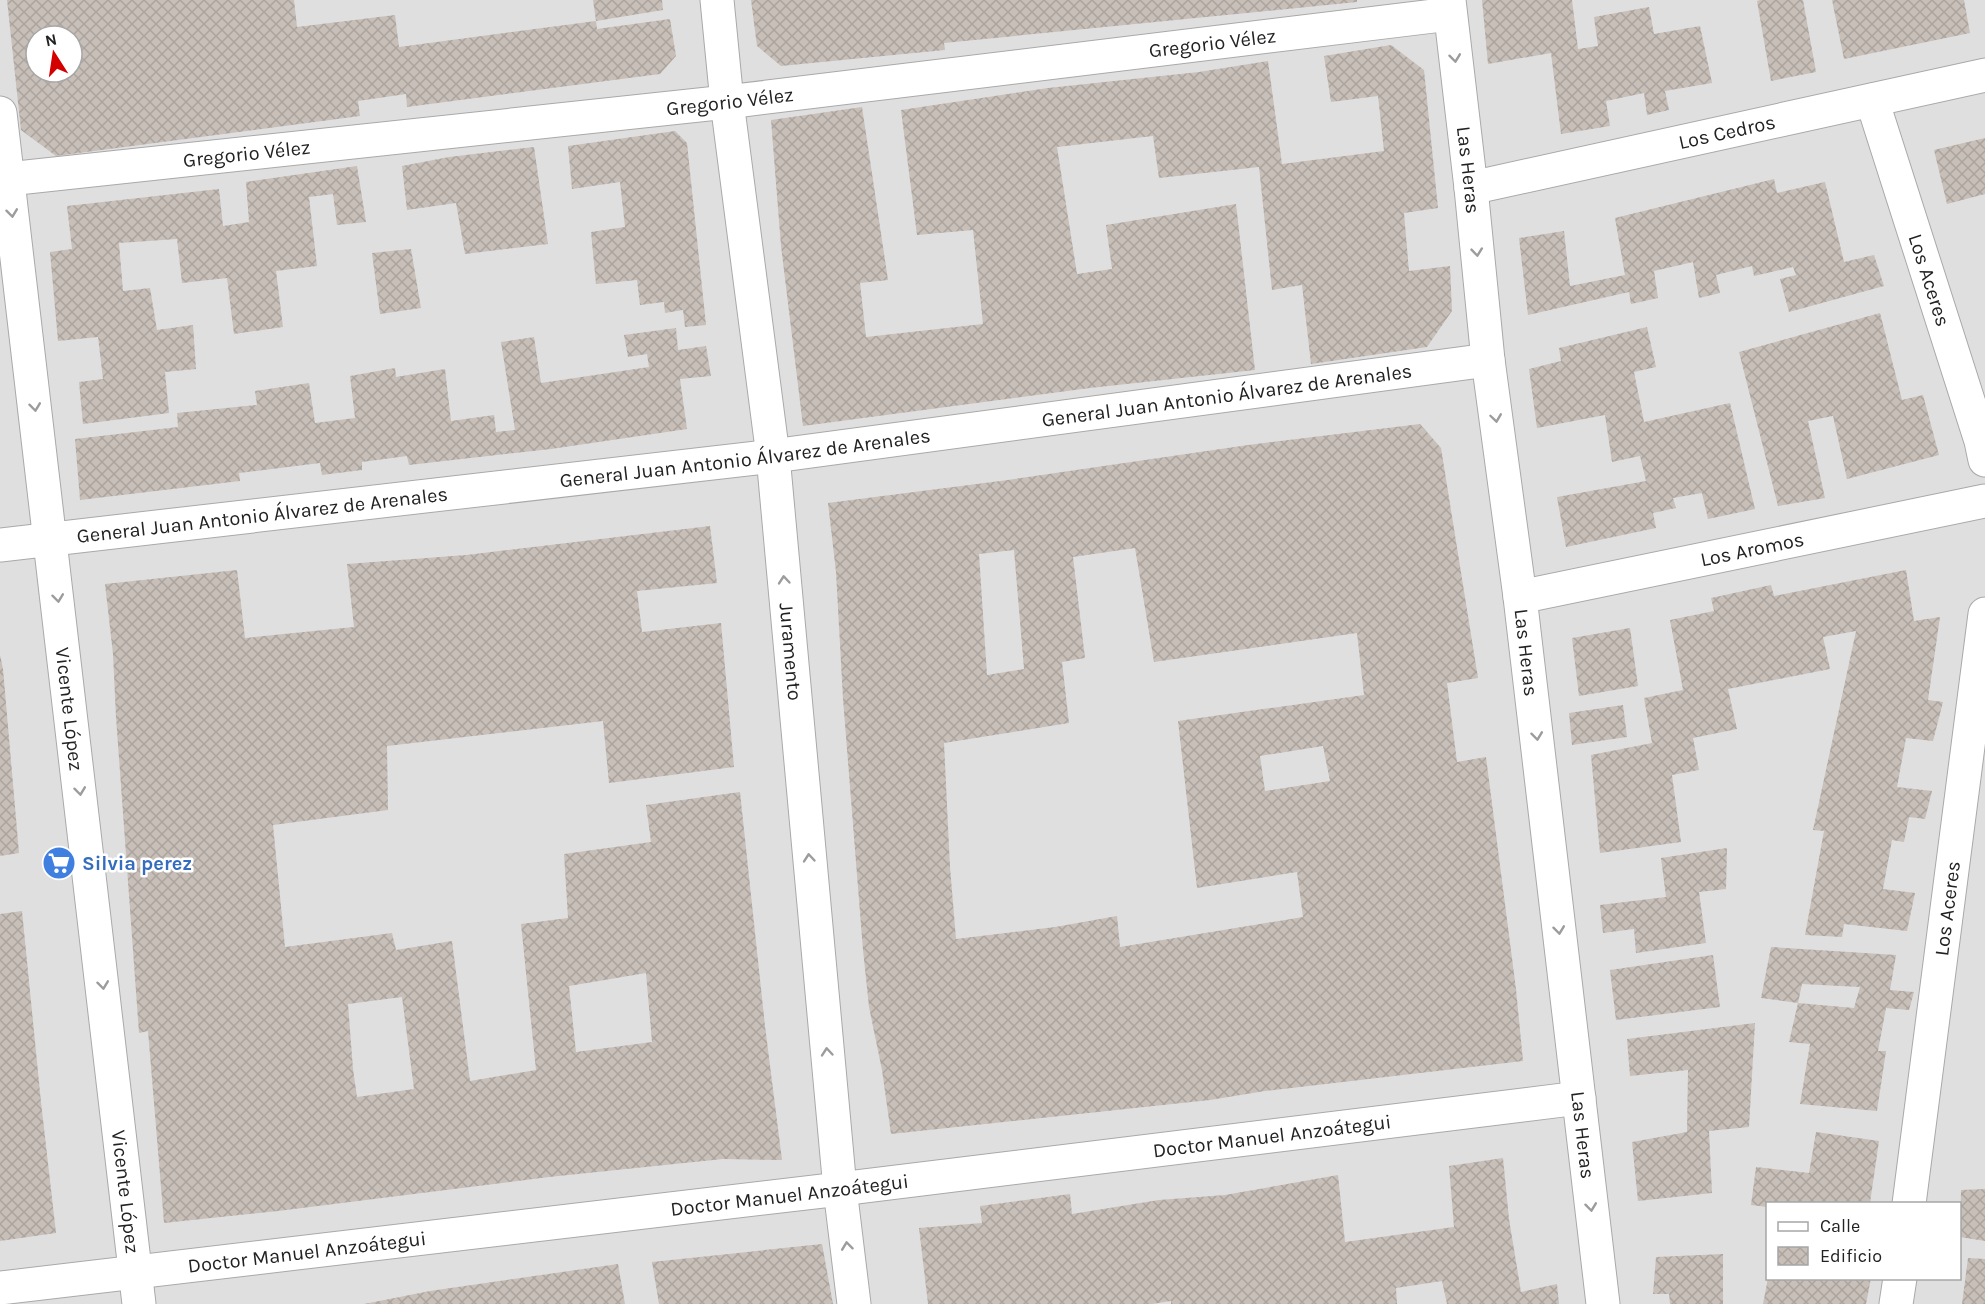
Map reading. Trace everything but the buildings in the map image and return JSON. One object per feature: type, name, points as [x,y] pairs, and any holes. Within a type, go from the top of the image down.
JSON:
[{"type":"street","name":"Juramento","points":[[717,0],[773,456],[840,1189],[854,1304]]},
{"type":"street","name":"Gregorio Vélez","points":[[8,179],[728,102],[1449,7]]},
{"type":"street","name":"Las Heras","points":[[1449,7],[1471,188],[1488,360],[1520,597],[1603,1304]]},
{"type":"street","name":"Los Cedros","points":[[1471,188],[1985,75]]},
{"type":"street","name":"Los Aceres","points":[[1872,100],[1981,441],[1985,460]]},
{"type":"street","name":"Vicente López","points":[[0,113],[139,1304]]},
{"type":"street","name":"General Juan Antonio Álvarez de Arenales","points":[[0,545],[773,456],[1488,360]]},
{"type":"street","name":"Los Aromos","points":[[1520,597],[1985,501]]},
{"type":"street","name":"Los Aceres","points":[[1909,1202],[1985,614]]},
{"type":"street","name":"Doctor Manuel Anzoátegui","points":[[0,1288],[840,1189],[1579,1098]]},
{"type":"street","points":[[1896,1304],[1900,1280]]},
{"type":"shaded area","points":[[0,0],[1985,0],[1985,1304],[0,1304]]},
{"type":"place","name":"Silvia perez","points":[[59,863]]}]
